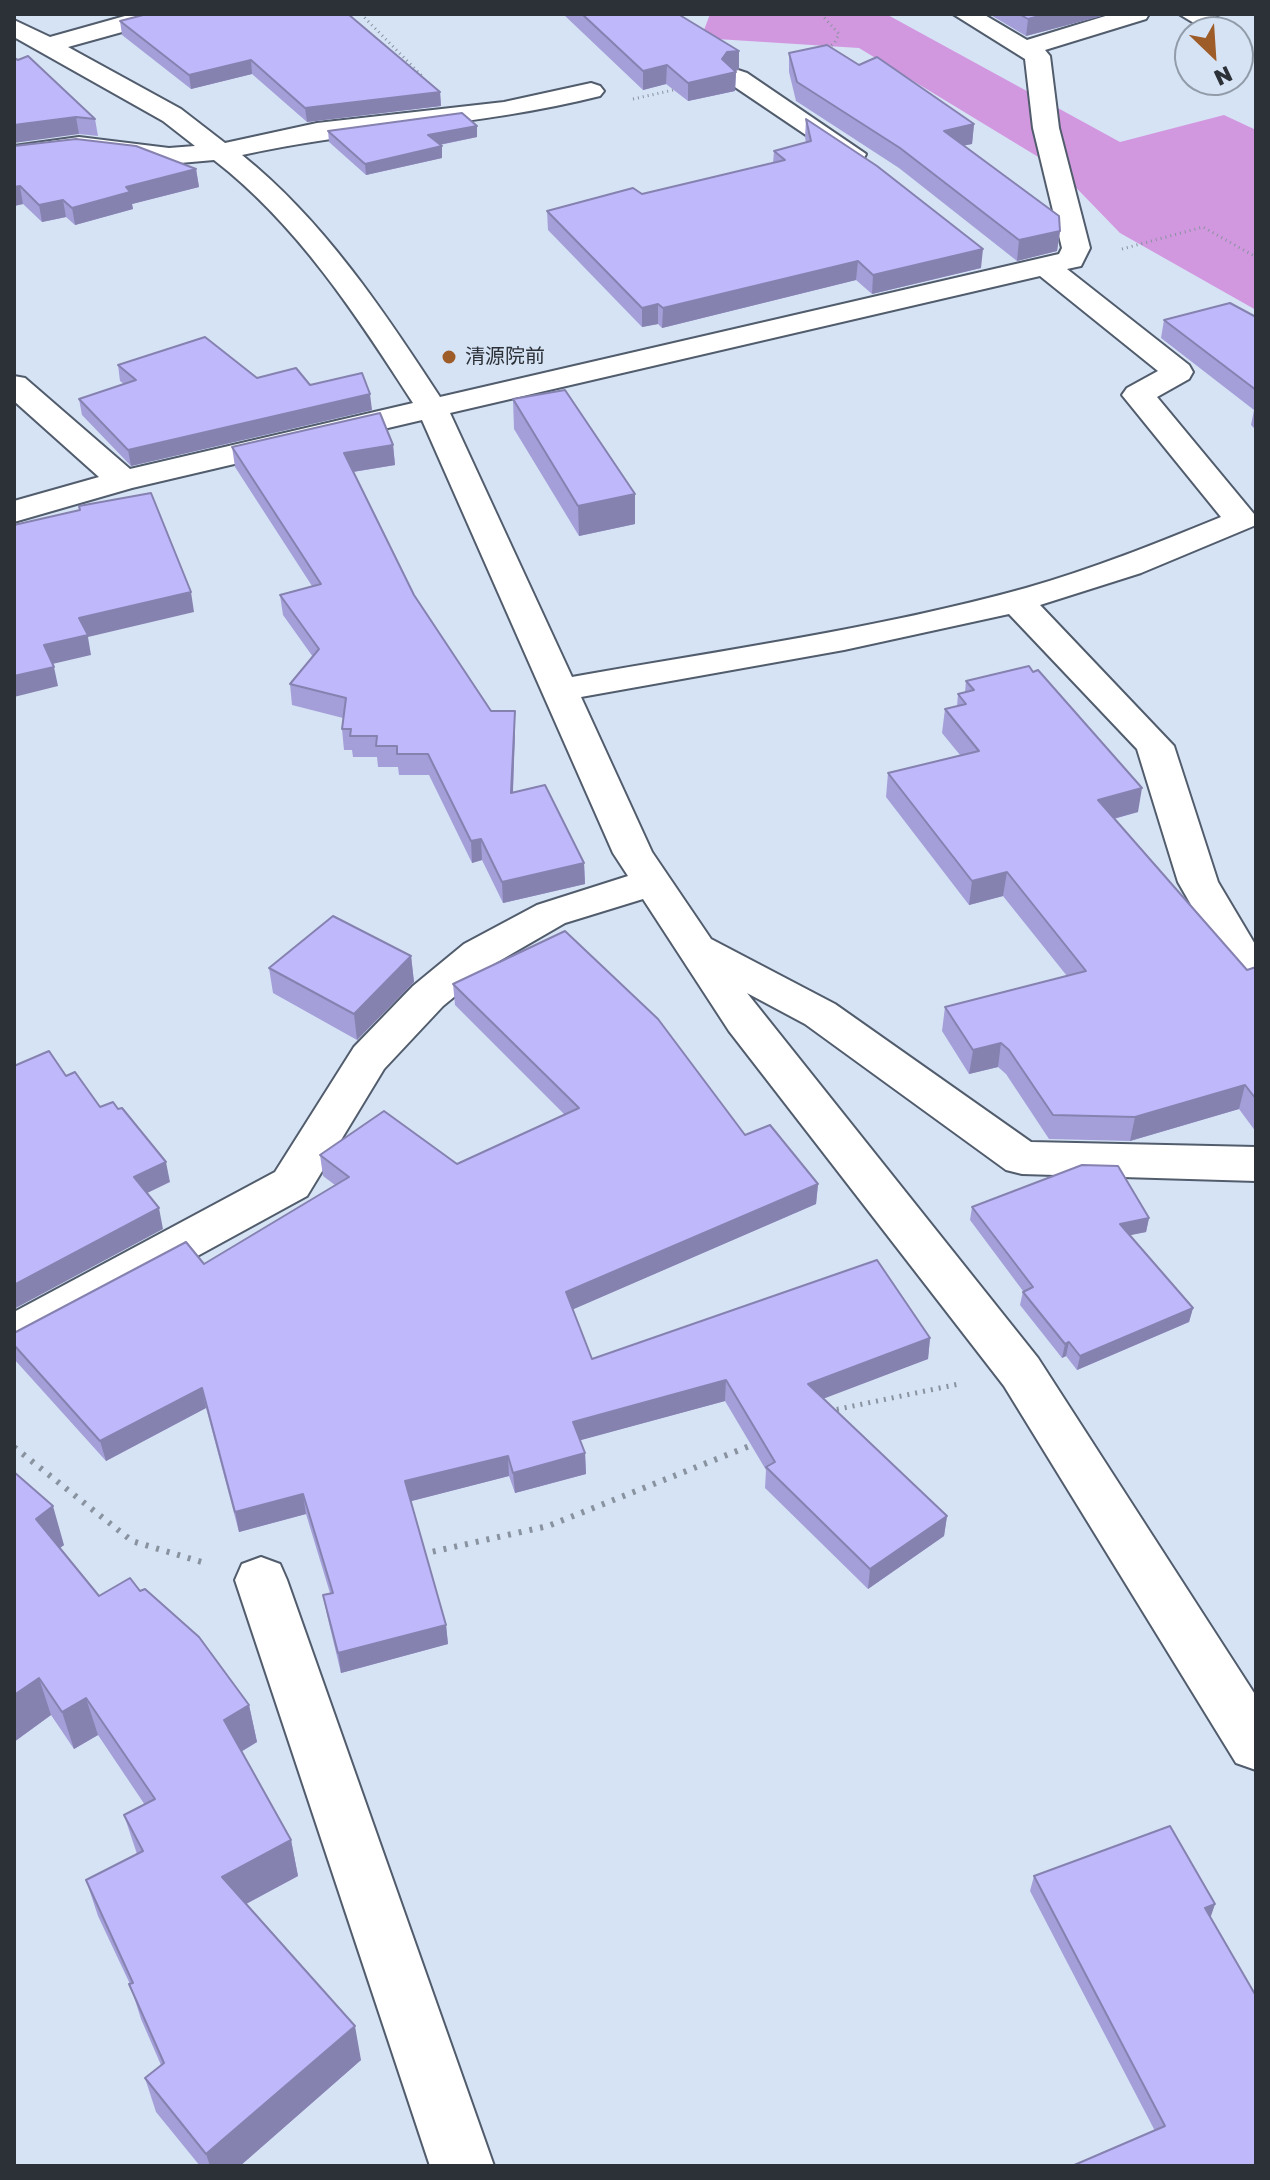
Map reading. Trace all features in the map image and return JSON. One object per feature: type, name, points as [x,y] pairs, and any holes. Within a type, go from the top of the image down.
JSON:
[{"type":"street","points":[[47,45],[160,14]]},
{"type":"street","points":[[14,512],[123,480],[1071,260],[1076,248],[1046,128],[1037,56],[965,14]]},
{"type":"street","points":[[1024,49],[1088,31],[1084,19],[1137,14]]},
{"type":"street","points":[[14,27],[172,115],[220,152],[294,220],[372,316],[433,410],[633,853],[744,1021],[1021,1372],[1252,1732]]},
{"type":"street","points":[[738,78],[875,168]]},
{"type":"street","points":[[14,154],[79,145],[169,156],[220,152],[317,131],[504,110],[591,91]]},
{"type":"street","points":[[987,254],[1011,274]]},
{"type":"street","points":[[559,690],[917,624],[1016,601],[1163,554],[1242,521],[1138,395],[1178,372],[1045,266]]},
{"type":"street","points":[[14,385],[123,480]]},
{"type":"street","points":[[1016,601],[1155,746],[1198,882],[1248,968],[1256,974]]},
{"type":"street","points":[[14,1334],[291,1184],[369,1058],[428,996],[479,954],[551,914],[652,882]]},
{"type":"street","points":[[695,947],[820,1014],[1022,1158],[1256,1164]]},
{"type":"street","points":[[261,1580],[462,2166]]},
{"type":"path","points":[[361,14],[423,77],[448,116]]},
{"type":"path","points":[[1155,241],[1203,227],[1256,257]]},
{"type":"path","points":[[824,1413],[838,1407],[1021,1372]]},
{"type":"path","points":[[416,1555],[548,1526],[699,1469],[769,1438]]},
{"type":"path","points":[[14,1447],[132,1541],[261,1580]]},
{"type":"shaded area","points":[[710,14],[886,14],[1120,142],[1224,115],[1256,130],[1256,310],[1120,233],[1058,169],[859,48],[701,38]]},
{"type":"building","points":[[147,14],[348,14],[440,92],[305,108],[251,60],[189,75],[120,21]]},
{"type":"building","points":[[582,14],[678,14],[739,51],[727,52],[722,59],[736,72],[688,83],[667,65],[643,71]]},
{"type":"building","points":[[1019,14],[1047,14],[1028,19]]},
{"type":"building","points":[[827,45],[859,65],[877,57],[974,124],[944,131],[1059,216],[1060,231],[1019,240],[900,148],[797,82],[789,53]]},
{"type":"building","points":[[28,56],[95,119],[76,117],[14,125],[14,58],[18,60]]},
{"type":"building","points":[[462,113],[477,126],[428,135],[442,146],[365,164],[328,131]]},
{"type":"building","points":[[806,119],[877,166],[983,249],[873,275],[858,261],[663,308],[658,304],[642,308],[547,211],[633,188],[642,194],[785,160],[774,151],[811,141]]},
{"type":"building","points":[[76,139],[136,146],[196,169],[126,187],[130,192],[72,208],[63,200],[39,205],[20,186],[14,187],[14,146]]},
{"type":"building","points":[[1230,303],[1256,317],[1256,390],[1164,320]]},
{"type":"building","points":[[205,337],[257,378],[296,368],[310,385],[362,373],[370,394],[128,450],[79,399],[136,380],[118,365]]},
{"type":"building","points":[[565,390],[635,494],[578,506],[513,399]]},
{"type":"building","points":[[380,413],[393,445],[344,453],[414,595],[491,711],[515,711],[511,793],[545,785],[584,863],[502,882],[481,839],[471,841],[428,754],[397,754],[397,746],[376,746],[377,736],[350,736],[351,729],[342,729],[346,698],[290,684],[319,649],[280,595],[321,584],[232,447]]},
{"type":"building","points":[[151,493],[191,592],[79,618],[88,635],[44,645],[54,667],[14,676],[14,525],[80,510],[79,506]]},
{"type":"building","points":[[1029,666],[1033,672],[1038,670],[1142,788],[1098,800],[1247,970],[1256,967],[1256,1099],[1245,1085],[1135,1117],[1053,1115],[1009,1050],[1001,1043],[973,1050],[945,1007],[1086,971],[1007,872],[972,881],[888,773],[979,751],[945,709],[966,704],[958,694],[974,690],[966,681]]},
{"type":"building","points":[[333,916],[411,956],[354,1014],[269,968]]},
{"type":"building","points":[[565,931],[658,1019],[745,1135],[770,1125],[818,1184],[566,1292],[592,1359],[877,1260],[930,1338],[808,1384],[947,1516],[870,1569],[766,1467],[775,1462],[726,1380],[573,1422],[585,1453],[513,1473],[508,1456],[405,1481],[446,1625],[338,1653],[323,1595],[333,1593],[303,1494],[235,1512],[202,1388],[100,1441],[14,1345],[14,1333],[186,1242],[204,1264],[349,1177],[320,1155],[384,1111],[457,1164],[579,1108],[453,984]]},
{"type":"building","points":[[49,1051],[66,1076],[75,1072],[100,1107],[113,1102],[118,1109],[122,1108],[166,1162],[134,1177],[159,1208],[14,1285],[14,1066]]},
{"type":"building","points":[[1082,1165],[1118,1166],[1149,1218],[1120,1224],[1193,1308],[1080,1356],[1069,1342],[1065,1344],[1023,1292],[1033,1287],[972,1207]]},
{"type":"building","points":[[14,1472],[53,1506],[36,1519],[99,1596],[130,1578],[140,1591],[145,1589],[199,1637],[249,1705],[224,1720],[291,1840],[222,1877],[355,2026],[206,2154],[145,2078],[164,2063],[129,1984],[133,1983],[86,1880],[143,1851],[124,1815],[155,1799],[86,1698],[62,1712],[39,1678],[14,1695]]},
{"type":"building","points":[[1170,1826],[1215,1904],[1205,1908],[1256,1996],[1256,2166],[1072,2166],[1165,2126],[1034,1876]]},
{"type":"place","name":"清源院前","points":[[449,357]]}]
